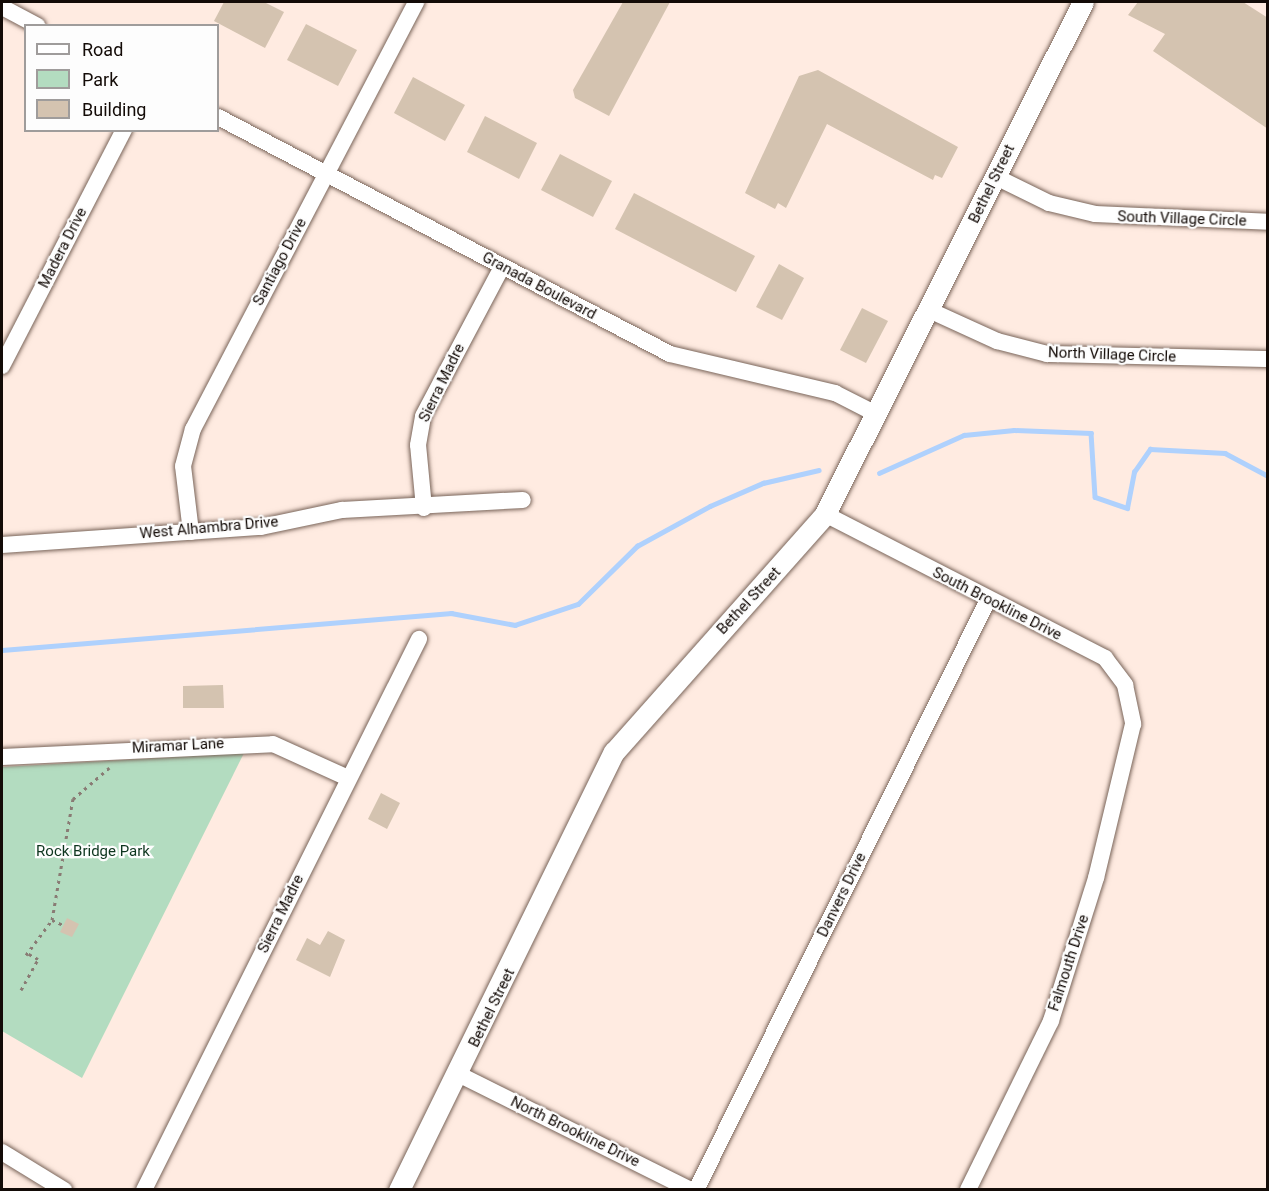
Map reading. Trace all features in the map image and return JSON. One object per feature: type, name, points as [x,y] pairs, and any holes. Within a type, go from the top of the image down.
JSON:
[{"type":"street","name":"Santiago Drive","points":[[191,532],[183,465],[188,441],[416,2]]},
{"type":"street","name":"Bethel Street","points":[[399,1190],[460,1075],[614,752],[825,514],[1083,2]]},
{"type":"street","points":[[2,7],[34,24]]},
{"type":"street","name":"Granada Boulevard","points":[[219,118],[670,354],[835,393],[876,414]]},
{"type":"street","name":"Madera Drive","points":[[2,366],[123,132]]},
{"type":"street","name":"South Village Circle","points":[[996,177],[1049,202],[1095,214],[1268,222]]},
{"type":"street","name":"Sierra Madre","points":[[424,508],[418,445],[423,416],[502,267]]},
{"type":"street","name":"North Village Circle","points":[[929,310],[997,341],[1047,354],[1268,359]]},
{"type":"street","name":"West Alhambra Drive","points":[[2,545],[261,527],[342,510],[424,508],[523,500]]},
{"type":"street","name":"South Brookline Drive","points":[[825,514],[988,600],[1105,658],[1125,685],[1133,724]]},
{"type":"street","name":"Danvers Drive","points":[[696,1190],[988,600]]},
{"type":"street","name":"Sierra Madre","points":[[144,1190],[419,639]]},
{"type":"street","name":"Falmouth Drive","points":[[968,1190],[1051,1021],[1096,878],[1133,724]]},
{"type":"street","name":"Miramar Lane","points":[[2,757],[120,749],[273,744],[348,778]]},
{"type":"street","name":"North Brookline Drive","points":[[460,1075],[691,1190]]},
{"type":"street","points":[[2,1152],[64,1190]]},
{"type":"path","points":[[21,990],[38,959],[26,954],[52,920],[73,799],[109,768],[120,749]]},
{"type":"path","points":[[52,920],[63,925]]},
{"type":"green space","name":"Rock Bridge Park","points":[[244,753],[82,1078],[2,1031],[2,767]]},
{"type":"building","points":[[224,2],[264,2],[284,12],[265,48],[214,21]]},
{"type":"building","points":[[623,2],[670,2],[609,116],[575,98],[573,90]]},
{"type":"building","points":[[1138,2],[1243,2],[1268,18],[1268,129],[1153,51],[1165,34],[1128,15]]},
{"type":"building","points":[[306,24],[357,50],[338,86],[287,60]]},
{"type":"building","points":[[818,70],[958,147],[942,178],[935,175],[933,180],[827,124],[786,208],[778,203],[775,209],[745,193],[799,76]]},
{"type":"building","points":[[413,77],[465,105],[445,141],[394,113]]},
{"type":"building","points":[[485,116],[537,143],[519,179],[467,152]]},
{"type":"building","points":[[560,154],[612,181],[593,217],[541,190]]},
{"type":"building","points":[[634,193],[755,256],[736,292],[615,229]]},
{"type":"building","points":[[779,264],[804,278],[782,320],[756,307]]},
{"type":"building","points":[[862,308],[888,321],[866,363],[840,350]]},
{"type":"building","points":[[223,685],[224,708],[183,708],[183,686]]},
{"type":"building","points":[[381,793],[400,803],[387,829],[368,819]]},
{"type":"building","points":[[67,918],[79,924],[72,937],[60,932]]},
{"type":"building","points":[[328,931],[345,940],[330,977],[296,960],[307,938],[320,945]]},
{"type":"waterway","points":[[879,473],[964,435],[1014,430],[1091,433],[1095,497],[1127,508],[1134,472],[1150,449],[1225,453],[1268,476]]},
{"type":"waterway","points":[[2,650],[451,613],[515,625],[578,604],[637,546],[710,506],[763,483],[819,470]]}]
